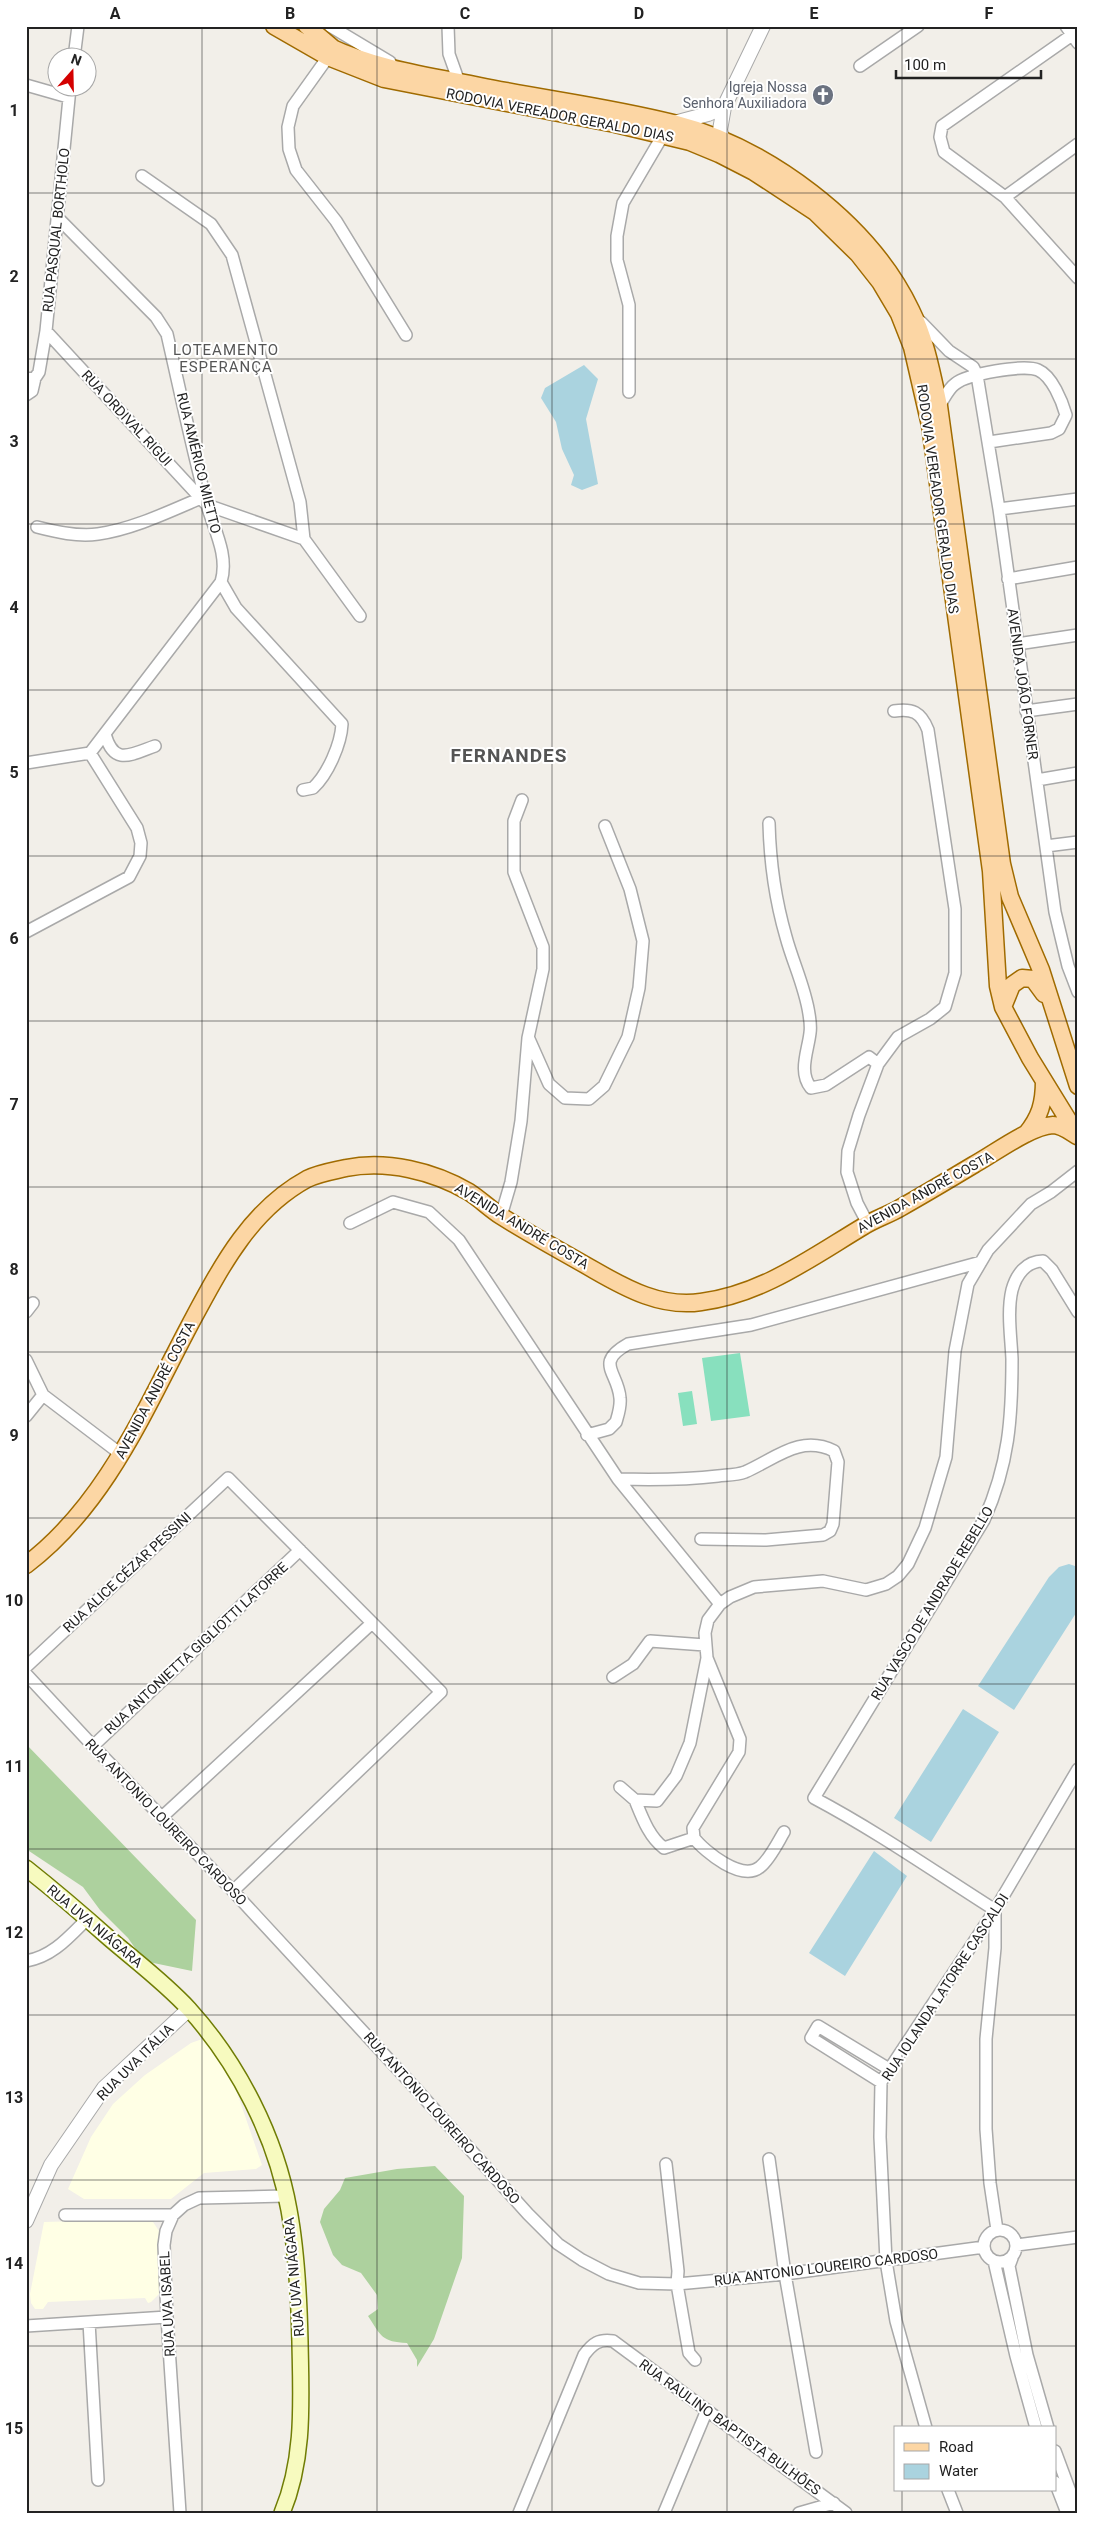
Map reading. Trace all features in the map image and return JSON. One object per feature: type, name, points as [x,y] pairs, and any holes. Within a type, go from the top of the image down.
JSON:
[{"type":"main road","name":"RODOVIA VEREADOR GERALDO DIAS","points":[[274,26],[384,79],[668,129],[754,172],[815,212],[858,254],[880,282],[898,314],[912,347],[930,425],[991,871],[998,986],[1003,1007],[1044,1081],[1078,1136]]},
{"type":"main road","name":"RODOVIA VEREADOR GERALDO DIAS","points":[[289,26],[331,53],[409,73],[459,82],[723,141],[776,168],[811,192],[846,222],[891,276],[912,311],[925,347],[940,406],[1002,864],[1010,897],[1041,970],[1078,1086]]},
{"type":"main road","points":[[306,26],[331,53]]},
{"type":"main road","points":[[1003,1007],[1012,985],[1017,980],[1028,978],[1038,983],[1056,1013]]},
{"type":"main road","name":"AVENIDA ANDRÉ COSTA","points":[[1024,1136],[1036,1122],[1043,1106],[1044,1081]]},
{"type":"main road","name":"AVENIDA ANDRÉ COSTA","points":[[26,1565],[45,1551],[102,1486],[122,1455],[205,1297],[242,1236],[264,1210],[310,1177],[357,1166],[399,1167],[445,1181],[469,1192],[501,1216],[637,1293],[655,1298],[696,1303],[715,1300],[762,1286],[783,1276],[868,1224],[899,1209],[1024,1136],[1050,1125],[1057,1125],[1078,1136]]},
{"type":"main road","name":"RUA UVA NIÁGARA","points":[[26,1868],[165,1985],[189,2009],[229,2061],[246,2092],[272,2151],[285,2196],[296,2260],[302,2405],[298,2458],[282,2513]]},
{"type":"street","points":[[75,48],[78,26]]},
{"type":"street","points":[[330,26],[370,52],[409,73]]},
{"type":"street","points":[[448,26],[449,54],[459,82]]},
{"type":"street","points":[[723,141],[721,124],[724,106],[763,26]]},
{"type":"street","points":[[860,66],[918,26]]},
{"type":"street","points":[[1072,35],[942,126],[940,137],[944,152],[1005,197],[1078,278]]},
{"type":"street","points":[[331,53],[293,106],[288,127],[288,149],[296,170],[336,221],[406,335]]},
{"type":"street","points":[[26,85],[48,89]]},
{"type":"street","name":"RUA PASQUAL BORTHOLO","points":[[26,394],[32,390],[33,377],[46,331],[68,98]]},
{"type":"street","points":[[630,392],[629,305],[617,260],[617,236],[623,204],[668,129],[724,106]]},
{"type":"street","points":[[1005,197],[1078,144]]},
{"type":"street","points":[[142,176],[211,224],[232,255],[300,502],[304,539],[360,616]]},
{"type":"street","name":"RUA AMÉRICO MIETTO","points":[[58,218],[156,317],[167,334],[204,502],[222,550],[223,577]]},
{"type":"street","points":[[912,311],[948,351],[973,367],[977,374]]},
{"type":"street","name":"RUA ORDIVAL RIGUI","points":[[46,331],[204,502]]},
{"type":"street","points":[[940,406],[953,385],[977,374],[1030,368],[1037,370],[1048,379],[1063,403],[1066,415],[1059,429],[1050,433],[989,442]]},
{"type":"street","name":"AVENIDA JOÃO FORNER","points":[[977,374],[999,509],[1055,912],[1068,966],[1078,992]]},
{"type":"street","points":[[999,509],[1078,499]]},
{"type":"street","points":[[36,527],[74,535],[97,535],[127,528],[204,502],[304,539]]},
{"type":"street","points":[[1008,578],[1078,567]]},
{"type":"street","points":[[26,763],[90,753],[223,577]]},
{"type":"street","points":[[223,577],[236,608],[342,724],[341,733],[326,771],[313,788],[303,790]]},
{"type":"street","points":[[1017,644],[1078,635]]},
{"type":"street","points":[[1026,711],[1078,704]]},
{"type":"street","points":[[868,1224],[856,1203],[847,1172],[848,1151],[878,1064],[898,1037],[930,1019],[945,1006],[955,973],[954,910],[928,730],[923,717],[919,714],[908,709],[894,710]]},
{"type":"street","points":[[105,734],[109,748],[115,754],[122,756],[138,753],[156,746]]},
{"type":"street","points":[[26,932],[129,877],[140,856],[141,844],[136,828],[90,753]]},
{"type":"street","points":[[1037,780],[1078,773]]},
{"type":"street","points":[[501,1216],[511,1182],[521,1121],[528,1038],[543,969],[543,947],[514,872],[514,821],[522,800]]},
{"type":"street","points":[[769,823],[770,861],[774,892],[807,1005],[811,1031],[804,1067],[806,1082],[811,1088],[826,1085],[869,1057],[878,1064]]},
{"type":"street","points":[[528,1038],[549,1084],[565,1098],[590,1100],[604,1086],[628,1037],[639,988],[643,941],[630,888],[605,826]]},
{"type":"street","points":[[1046,846],[1078,842]]},
{"type":"street","points":[[784,1832],[761,1867],[754,1870],[730,1866],[715,1858],[694,1838],[693,1828],[739,1752],[740,1739],[707,1658],[705,1633],[708,1620],[720,1604],[730,1597],[754,1587],[823,1581],[866,1590],[886,1584],[898,1576],[908,1564],[926,1528],[946,1457],[955,1351],[968,1284],[988,1250],[1031,1204],[1051,1192],[1078,1171]]},
{"type":"street","points":[[350,1222],[393,1202],[429,1212],[459,1240],[587,1435],[618,1478],[720,1604]]},
{"type":"street","name":"RUA VASCO DE ANDRADE REBELLO","points":[[996,1910],[857,1821],[814,1798],[984,1520],[991,1505],[1002,1474],[1011,1427],[1012,1290],[1025,1267],[1036,1261],[1043,1261],[1052,1270],[1078,1312]]},
{"type":"street","points":[[587,1435],[609,1429],[616,1422],[620,1397],[611,1372],[609,1360],[615,1352],[628,1344],[751,1325],[981,1262]]},
{"type":"street","points":[[26,1360],[44,1395],[122,1455]]},
{"type":"street","points":[[26,1416],[44,1395]]},
{"type":"street","points":[[618,1478],[676,1480],[743,1473],[784,1450],[803,1445],[823,1446],[834,1451],[838,1462],[833,1524],[830,1531],[822,1535],[766,1540],[701,1539]]},
{"type":"street","name":"RUA ALICE CÉZAR PESSINI","points":[[26,1667],[228,1478],[300,1550]]},
{"type":"street","points":[[234,1891],[441,1692],[300,1550]]},
{"type":"street","name":"RUA ANTONIETTA GIGLIOTTI LATORRE","points":[[93,1746],[300,1550]]},
{"type":"street","points":[[162,1817],[372,1623]]},
{"type":"street","points":[[613,1678],[633,1664],[650,1641],[705,1645]]},
{"type":"street","points":[[635,1800],[653,1801],[660,1799],[676,1776],[690,1743],[707,1658]]},
{"type":"street","name":"RUA ANTONIO LOUREIRO CARDOSO","points":[[26,1674],[234,1891],[528,2214],[558,2244],[609,2274],[639,2283],[676,2284],[785,2274],[984,2247]]},
{"type":"street","name":"RUA IOLANDA LATORRE CASCALDI","points":[[925,2426],[896,2321],[886,2261],[880,2137],[881,2082],[996,1910],[1078,1769]]},
{"type":"street","points":[[620,1787],[635,1800],[649,1831],[657,1843],[664,1848],[694,1838]]},
{"type":"street","points":[[996,1910],[995,1948],[986,2039],[986,2129],[990,2183],[997,2230]]},
{"type":"street","points":[[26,1961],[40,1959],[58,1947],[87,1919]]},
{"type":"street","name":"RUA UVA ITÁLIA","points":[[27,2219],[51,2165],[104,2088],[189,2009]]},
{"type":"street","points":[[881,2082],[811,2038],[818,2026],[889,2070]]},
{"type":"street","points":[[769,2159],[785,2274],[816,2452]]},
{"type":"street","points":[[666,2164],[678,2271],[676,2284],[689,2353],[695,2360]]},
{"type":"street","points":[[65,2215],[173,2216],[184,2205],[199,2198],[285,2196]]},
{"type":"street","name":"RUA UVA ISABEL","points":[[173,2216],[166,2231],[164,2245],[180,2513]]},
{"type":"street","points":[[1012,2258],[1003,2262],[994,2261],[986,2256],[984,2247],[989,2234],[997,2230],[1010,2233],[1017,2245]]},
{"type":"street","points":[[1017,2245],[1078,2237]]},
{"type":"street","points":[[1017,2245],[1009,2266],[1027,2355],[1047,2426]]},
{"type":"street","points":[[994,2261],[1016,2356],[1035,2426]]},
{"type":"street","points":[[26,2326],[167,2317]]},
{"type":"street","points":[[89,2322],[98,2480]]},
{"type":"street","name":"RUA RAULINO BAPTISTA BULHÕES","points":[[519,2513],[584,2354],[592,2344],[602,2340],[613,2341],[846,2513]]},
{"type":"street","points":[[664,2513],[707,2410]]},
{"type":"street","points":[[1056,2454],[1078,2513]]},
{"type":"street","points":[[1056,2485],[1067,2513]]},
{"type":"street","points":[[949,2492],[957,2513]]},
{"type":"street","points":[[798,2513],[834,2503]]},
{"type":"shaded area","points":[[205,2038],[235,2087],[262,2165],[256,2169],[204,2173],[171,2199],[84,2199],[68,2189],[91,2137],[113,2104],[145,2075],[191,2043]]},
{"type":"shaded area","points":[[151,2219],[159,2231],[160,2293],[151,2302],[148,2303],[145,2298],[48,2302],[43,2309],[35,2309],[31,2303],[30,2294],[44,2222]]},
{"type":"green space","points":[[740,1353],[750,1416],[711,1421],[702,1358]]},
{"type":"green space","points":[[692,1391],[697,1424],[683,1426],[678,1393]]},
{"type":"green space","points":[[26,1744],[196,1920],[192,1971],[144,1961],[128,1938],[100,1910],[83,1887],[26,1849]]},
{"type":"green space","points":[[435,2166],[464,2196],[462,2258],[434,2339],[417,2367],[417,2360],[407,2343],[387,2339],[376,2329],[368,2316],[378,2309],[377,2295],[361,2273],[342,2265],[333,2255],[320,2222],[324,2209],[340,2190],[345,2178],[397,2169]]},
{"type":"water","points":[[584,365],[598,379],[586,419],[598,484],[582,490],[571,485],[574,475],[562,449],[556,422],[541,398],[545,388]]},
{"type":"water","points":[[1069,1564],[1078,1567],[1078,1610],[1014,1710],[978,1686],[1049,1577],[1059,1567]]},
{"type":"water","points":[[963,1709],[999,1732],[931,1842],[894,1818]]},
{"type":"water","points":[[874,1851],[907,1876],[845,1976],[809,1953]]},
{"type":"place","name":"Igreja Nossa Senhora Auxiliadora","points":[[823,95]]},
{"type":"district","name":"LOTEAMENTO ESPERANÇA","points":[[226,358]]},
{"type":"district","name":"FERNANDES","points":[[509,755]]}]
